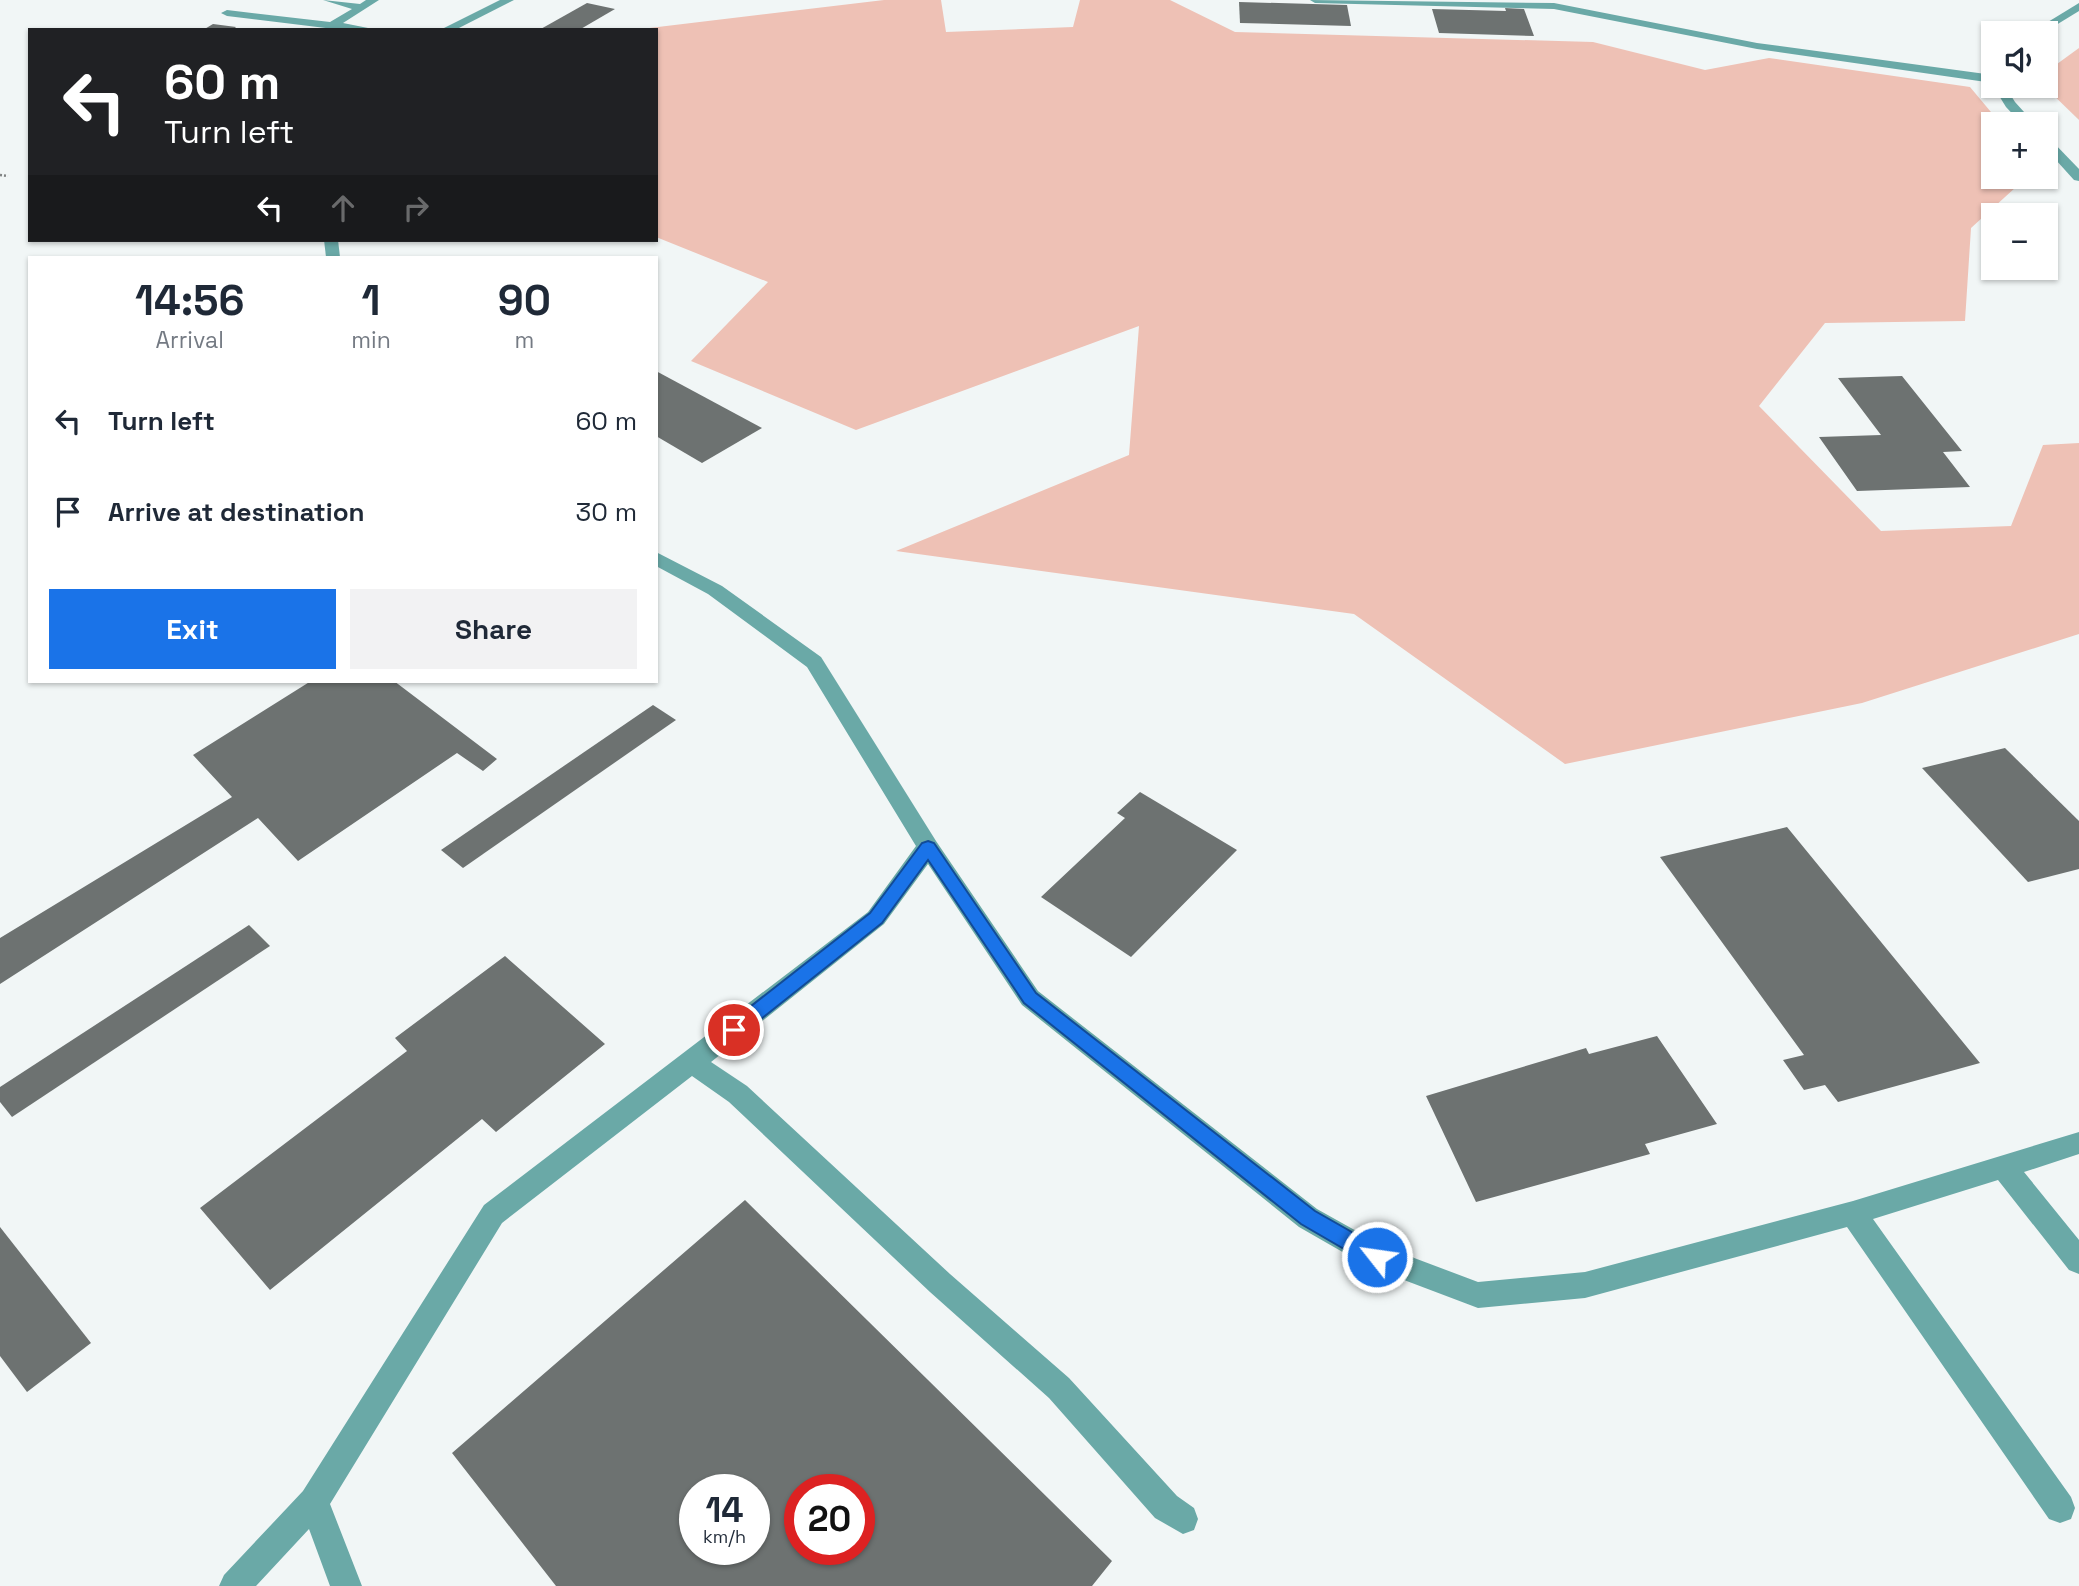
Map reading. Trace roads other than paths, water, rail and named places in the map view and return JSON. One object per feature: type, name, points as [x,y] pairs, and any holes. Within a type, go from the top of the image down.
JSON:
[{"type":"lane","points":[[328,0],[360,7]]},
{"type":"lane","points":[[332,25],[374,0]]},
{"type":"lane","points":[[449,28],[509,0]]},
{"type":"lane","points":[[1315,0],[1554,6],[1743,44],[1981,77]]},
{"type":"lane","points":[[2055,21],[2079,6]]},
{"type":"lane","points":[[228,13],[357,28]]},
{"type":"lane","points":[[2006,98],[2018,112]]},
{"type":"lane","points":[[2058,155],[2079,177]]},
{"type":"lane","points":[[658,559],[715,590],[814,662],[928,847],[1030,998],[1308,1218],[1377,1257],[1478,1295],[1585,1285],[1853,1213],[2079,1143]]},
{"type":"lane","points":[[235,1586],[314,1502],[493,1214],[876,918],[928,847]]},
{"type":"lane","points":[[692,1062],[738,1094],[940,1283],[1059,1388],[1166,1507],[1183,1518]]},
{"type":"lane","points":[[2004,1167],[2079,1261]]},
{"type":"lane","points":[[1853,1213],[2060,1508]]},
{"type":"lane","points":[[314,1502],[346,1586]]}]
